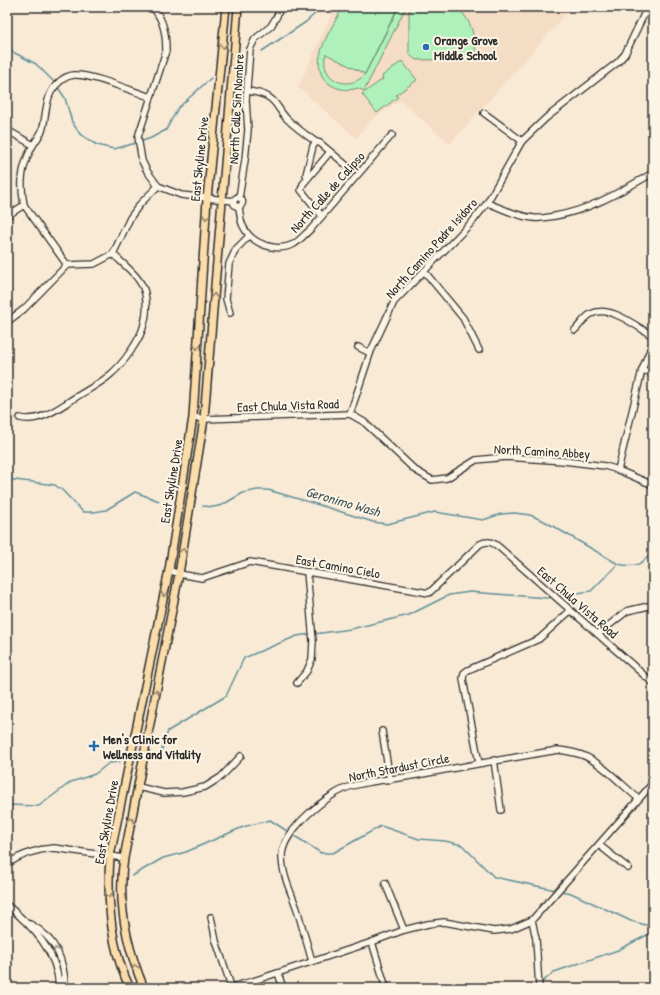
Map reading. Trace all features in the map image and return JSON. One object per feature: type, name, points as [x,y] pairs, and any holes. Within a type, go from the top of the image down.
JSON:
[{"type":"main road","name":"East Skyline Drive","points":[[130,988],[125,979],[117,953],[110,915],[108,885],[110,856],[169,570],[193,417],[207,199],[226,7]]},
{"type":"main road","name":"East Skyline Drive","points":[[144,988],[129,945],[124,914],[122,876],[124,858],[179,574],[204,419],[238,7]]},
{"type":"street","points":[[152,7],[159,13],[166,37],[166,51],[138,137],[142,161],[158,186],[182,195],[207,199],[236,200],[235,206],[239,207],[243,227],[250,236],[236,249],[229,264],[226,298],[230,313]]},
{"type":"street","name":"North Calle Sin Nombre","points":[[236,200],[245,160],[248,130],[246,101],[249,58],[252,43],[271,26],[280,7]]},
{"type":"street","name":"North Camino Padre Isidoro","points":[[350,414],[370,353],[394,302],[473,221],[487,203],[522,142],[546,118],[618,62],[625,54],[648,7]]},
{"type":"street","points":[[67,265],[24,206],[22,196],[24,162],[42,131],[48,100],[52,91],[63,78],[75,75],[93,78],[150,97]]},
{"type":"street","points":[[247,91],[263,94],[269,97],[292,124],[316,142],[320,143],[351,169]]},
{"type":"street","points":[[484,113],[522,142]]},
{"type":"street","points":[[7,130],[33,145]]},
{"type":"street","name":"North Calle de Calipso","points":[[250,236],[264,245],[277,247],[286,247],[301,239],[392,135]]},
{"type":"street","points":[[308,178],[306,175],[313,146],[316,142]]},
{"type":"street","points":[[322,216],[300,190],[303,184],[330,152]]},
{"type":"street","points":[[487,203],[526,217],[534,218],[572,213],[599,203],[653,173]]},
{"type":"street","points":[[7,322],[24,309],[67,265],[94,264],[113,254],[130,218],[140,204],[158,186]]},
{"type":"street","points":[[7,216],[24,206]]},
{"type":"street","points":[[20,418],[28,420],[35,419],[49,413],[111,374],[122,363],[137,340],[144,325],[147,309],[144,292],[139,280],[113,254]]},
{"type":"street","points":[[424,271],[463,318],[479,350]]},
{"type":"street","points":[[575,330],[591,314],[602,312],[616,315],[653,336]]},
{"type":"street","points":[[618,470],[642,370],[653,342]]},
{"type":"street","points":[[358,347],[370,353]]},
{"type":"street","points":[[642,370],[653,373]]},
{"type":"street","name":"East Chula Vista Road","points":[[193,417],[204,419],[350,414],[364,422],[415,470],[432,480]]},
{"type":"street","name":"North Camino Abbey","points":[[432,480],[447,478],[476,460],[506,457],[564,460],[605,466],[653,485]]},
{"type":"street","name":"East Chula Vista Road","points":[[487,541],[500,548],[653,684]]},
{"type":"street","name":"East Camino Cielo","points":[[169,570],[179,574],[202,578],[250,562],[429,593],[480,544],[487,541]]},
{"type":"street","points":[[297,683],[307,671],[312,659],[313,641],[308,572]]},
{"type":"street","points":[[598,634],[627,611],[653,605]]},
{"type":"street","points":[[479,763],[464,673],[539,639],[570,611]]},
{"type":"street","points":[[382,731],[390,780]]},
{"type":"street","name":"North Stardust Circle","points":[[312,961],[285,878],[282,856],[288,837],[324,800],[334,794],[351,786],[558,750],[571,751],[595,761],[639,799]]},
{"type":"street","points":[[138,787],[164,793],[183,792],[205,787],[221,777],[241,756]]},
{"type":"street","points":[[494,760],[501,810]]},
{"type":"street","points":[[211,917],[216,941],[230,987],[278,973],[404,930],[428,924],[444,922],[494,931],[510,929],[532,920],[653,783]]},
{"type":"street","points":[[599,845],[628,868]]},
{"type":"street","points":[[7,864],[17,857],[42,849],[54,848],[124,858]]},
{"type":"street","points":[[386,883],[404,930]]},
{"type":"street","points":[[7,905],[28,923],[48,948],[59,980],[59,988]]},
{"type":"street","points":[[532,920],[536,939],[539,988]]},
{"type":"street","points":[[28,923],[41,930],[54,944],[64,970],[65,988]]},
{"type":"street","points":[[372,942],[386,988]]},
{"type":"street","points":[[278,973],[283,988]]},
{"type":"shaded area","name":"Orange Grove Middle School","points":[[335,7],[572,7],[450,144],[400,100],[374,118],[356,138],[298,87]]},
{"type":"green space","points":[[343,7],[398,7],[365,74],[399,7],[406,7],[364,91],[358,88],[348,90],[334,87],[323,77],[320,68],[322,47]],"holes":[[[326,54],[365,74],[358,80],[351,83],[343,83],[330,76],[326,70]]]},
{"type":"green space","points":[[411,7],[456,7],[462,12],[470,24],[474,37],[476,59],[416,60],[409,54],[409,12]]},
{"type":"green space","points":[[402,61],[417,80],[396,95],[398,97],[377,113],[362,94],[383,79],[382,76]]},
{"type":"waterway","points":[[262,51],[306,22],[322,7]]},
{"type":"waterway","points":[[7,49],[36,64],[55,83]]},
{"type":"waterway","points":[[140,142],[166,130],[178,108],[211,78]]},
{"type":"waterway","points":[[57,86],[65,98],[72,122],[80,134],[97,145],[114,149],[136,143]]},
{"type":"waterway","name":"Geronimo Wash","points":[[7,479],[55,485],[63,491],[83,512],[106,510],[135,492],[159,501]]},
{"type":"waterway","name":"Geronimo Wash","points":[[203,506],[214,507],[222,505],[243,493],[257,490],[268,490],[373,522],[387,524],[435,512],[483,520],[501,514],[515,513],[530,515],[544,521],[618,564],[629,566],[641,563],[653,552]]},
{"type":"waterway","points":[[557,596],[591,591],[618,564]]},
{"type":"waterway","points":[[314,634],[351,629],[409,615],[449,595],[470,592],[547,598],[553,597]]},
{"type":"waterway","points":[[155,758],[160,755],[168,731],[226,696],[244,658],[297,636],[310,634]]},
{"type":"waterway","points":[[7,805],[39,806],[71,782],[95,774],[109,763],[120,762]]},
{"type":"waterway","points":[[132,876],[163,858],[186,852],[243,827],[270,820],[321,853],[333,853],[381,826],[419,839],[445,841],[462,845],[494,877],[556,890]]},
{"type":"waterway","points":[[561,891],[571,893],[631,921],[653,927]]},
{"type":"waterway","points":[[540,984],[554,972],[618,950],[653,932]]},
{"type":"place","name":"Orange Grove Middle School","points":[[426,47]]},
{"type":"place","name":"Men's Clinic for Wellness and Vitality","points":[[94,746]]}]
